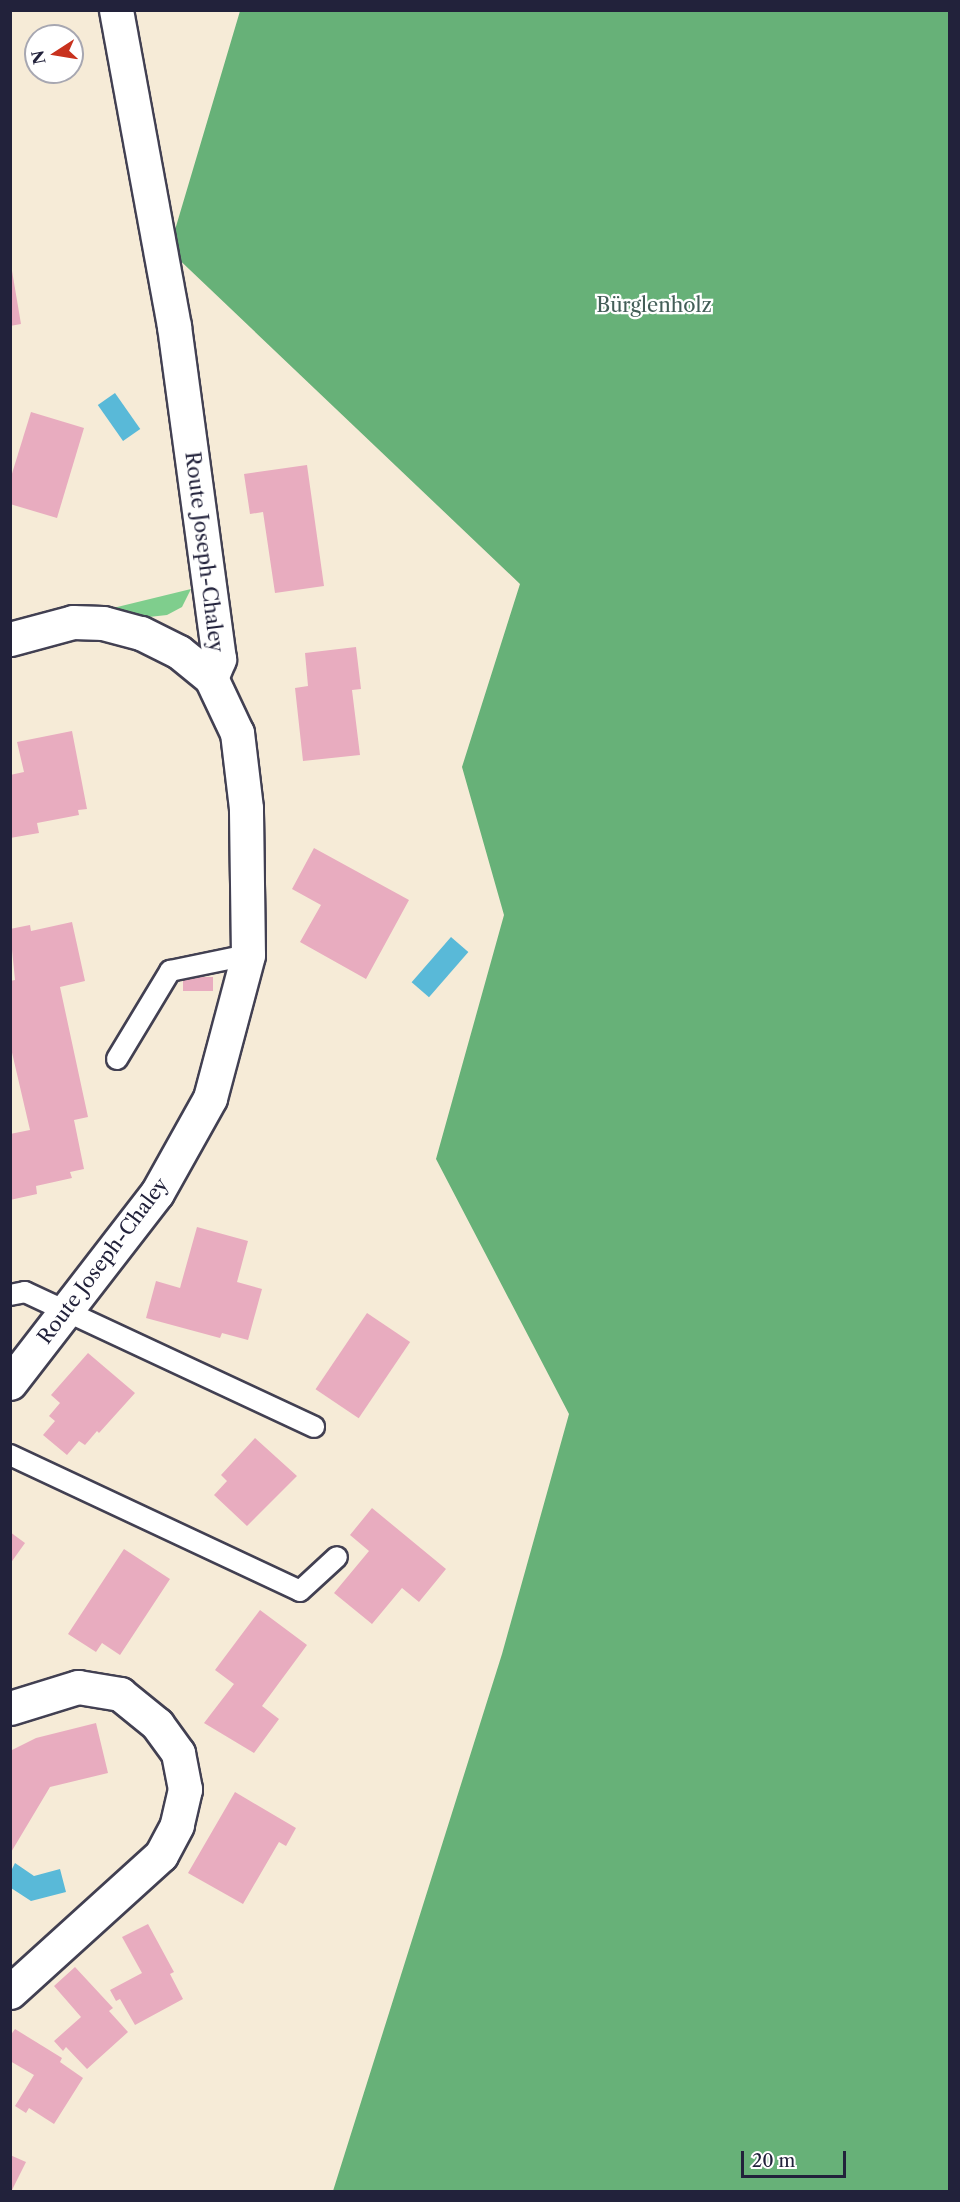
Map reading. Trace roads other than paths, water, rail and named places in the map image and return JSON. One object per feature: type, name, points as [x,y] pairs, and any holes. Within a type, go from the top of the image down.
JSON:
[{"type":"street","name":"Route Joseph-Chaley","points":[[10,1383],[68,1311],[157,1193],[210,1098],[248,955],[246,808],[237,733],[211,678],[219,659],[174,326],[116,10]]},
{"type":"street","points":[[10,639],[73,622],[103,622],[141,633],[179,652],[211,678]]},
{"type":"street","points":[[10,1708],[78,1687],[120,1694],[157,1724],[177,1753],[185,1789],[177,1825],[161,1854],[10,1992]]},
{"type":"lane","points":[[117,1059],[170,970],[248,955]]},
{"type":"lane","points":[[10,1295],[25,1292],[314,1427]]},
{"type":"lane","points":[[10,1455],[300,1591],[337,1557]]},
{"type":"water","points":[[115,393],[140,429],[123,441],[98,405]]},
{"type":"water","points":[[451,937],[468,952],[429,997],[412,982]]},
{"type":"water","points":[[15,1863],[34,1876],[60,1869],[66,1892],[31,1901],[11,1888],[11,1871]]},
{"type":"park label","name":"Bürglenholz","points":[[654,305]]}]
